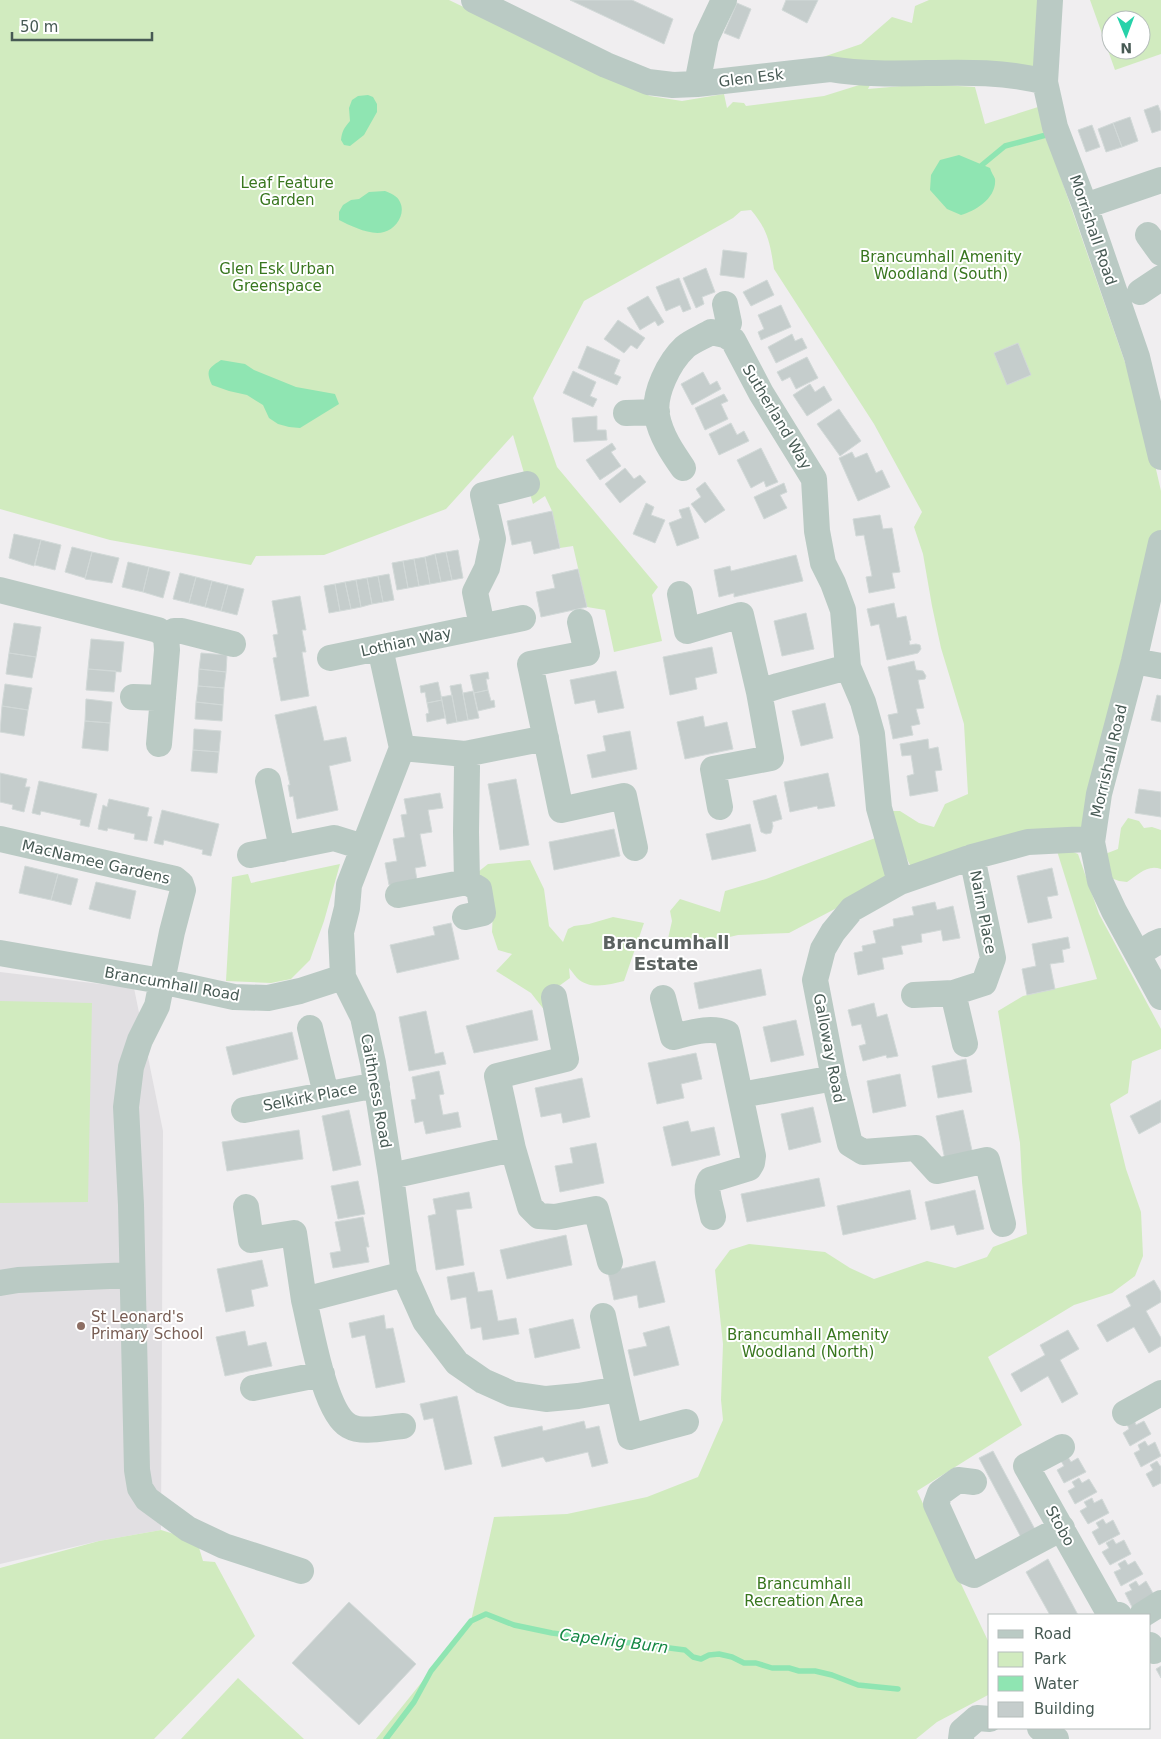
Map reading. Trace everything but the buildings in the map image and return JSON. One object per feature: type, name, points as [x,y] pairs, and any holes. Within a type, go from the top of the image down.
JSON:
[{"type":"street","name":"Glen Esk","points":[[474,0],[606,65],[648,82],[673,85],[697,84],[830,68],[851,72],[978,72],[1021,75],[1045,82]]},
{"type":"street","points":[[697,84],[706,38],[724,0]]},
{"type":"street","name":"Morrishall Road","points":[[1050,0],[1045,82],[1055,127],[1085,206],[1137,357],[1161,457]]},
{"type":"street","points":[[1085,206],[1161,180]]},
{"type":"street","points":[[1140,292],[1161,278]]},
{"type":"street","points":[[683,468],[664,439],[657,412],[658,396],[668,366],[685,347],[712,332],[725,335],[729,323],[725,304]]},
{"type":"street","name":"Sutherland Way","points":[[725,335],[733,340],[761,393],[814,479],[817,531],[823,563],[834,583],[842,610],[848,667],[863,702],[872,734],[879,808],[900,882]]},
{"type":"street","points":[[626,413],[657,412]]},
{"type":"street","points":[[482,626],[475,592],[487,568],[493,539],[483,495],[527,484]]},
{"type":"street","name":"Morrishall Road","points":[[1161,543],[1134,661],[1099,794],[1092,842],[1100,882],[1114,912],[1161,997]]},
{"type":"street","points":[[0,590],[158,630],[166,636],[167,650],[158,744]]},
{"type":"street","points":[[680,594],[687,631],[741,616],[759,692],[771,758],[713,769],[720,807]]},
{"type":"street","name":"Lothian Way","points":[[330,658],[524,618]]},
{"type":"street","points":[[580,622],[587,653],[530,664],[560,810],[624,796],[635,848]]},
{"type":"street","points":[[166,636],[174,631],[233,644]]},
{"type":"street","points":[[380,648],[402,748],[465,754],[546,738]]},
{"type":"street","points":[[1134,661],[1161,666]]},
{"type":"street","points":[[759,692],[848,667]]},
{"type":"street","points":[[133,697],[163,698]]},
{"type":"street","name":"Caithness Road","points":[[402,748],[349,885],[347,908],[341,932],[343,977],[363,1017],[377,1085],[404,1274],[425,1321],[439,1341],[457,1363],[483,1381],[512,1394],[546,1399],[578,1396],[619,1388]]},
{"type":"street","points":[[465,754],[467,767],[467,882]]},
{"type":"street","points":[[268,781],[282,849]]},
{"type":"street","points":[[250,855],[334,838],[363,847]]},
{"type":"street","name":"MacNamee Gardens","points":[[0,839],[175,879],[181,884],[183,890],[161,981]]},
{"type":"street","name":"Galloway Road","points":[[1002,1224],[987,1160],[937,1171],[916,1148],[863,1152],[850,1144],[834,1078],[816,980],[823,949],[833,932],[852,908],[900,882],[972,857],[1028,842],[1088,839],[1092,842]]},
{"type":"street","name":"Nairn Place","points":[[914,995],[953,993],[984,983],[993,958],[972,857]]},
{"type":"street","points":[[398,895],[467,882],[478,889],[483,913],[465,916]]},
{"type":"street","points":[[1138,954],[1161,941]]},
{"type":"street","name":"Brancumhall Road","points":[[0,953],[161,981],[234,997],[268,998],[300,991],[343,977]]},
{"type":"street","points":[[161,981],[157,1006],[140,1040],[131,1067],[126,1106],[137,1460],[140,1488],[147,1499],[188,1529],[224,1546],[301,1571]]},
{"type":"street","points":[[953,993],[965,1044]]},
{"type":"street","points":[[554,997],[566,1059],[496,1076],[513,1149],[530,1207],[539,1216],[549,1217],[596,1209],[610,1262]]},
{"type":"street","points":[[663,998],[673,1037],[708,1030],[727,1033],[741,1094],[752,1146],[752,1163],[749,1168],[710,1180],[708,1190],[712,1217]]},
{"type":"street","points":[[310,1028],[326,1094]]},
{"type":"street","points":[[741,1094],[834,1078]]},
{"type":"street","name":"Selkirk Place","points":[[244,1110],[377,1085]]},
{"type":"street","points":[[391,1176],[513,1149]]},
{"type":"street","points":[[246,1207],[251,1240],[294,1234],[304,1300],[327,1393],[336,1413],[349,1426],[364,1429],[403,1426]]},
{"type":"street","points":[[304,1300],[404,1274]]},
{"type":"street","points":[[1,1284],[18,1280],[132,1275]]},
{"type":"street","points":[[603,1316],[630,1437],[686,1422]]},
{"type":"street","points":[[253,1388],[322,1374]]},
{"type":"street","points":[[1125,1413],[1161,1393]]},
{"type":"street","name":"Stobo","points":[[1062,1448],[1026,1466],[1109,1613],[1114,1614]]},
{"type":"street","points":[[974,1482],[958,1480],[940,1493],[936,1504],[967,1572],[974,1575],[1062,1528]]},
{"type":"street","points":[[1144,1614],[1161,1603]]},
{"type":"street","points":[[961,1739],[962,1731],[976,1718],[988,1719]]},
{"type":"street","points":[[1041,1729],[1056,1739]]},
{"type":"shaded area","name":"St Leonard's Primary School","points":[[0,972],[134,988],[163,1131],[161,1530],[99,1541],[0,1564]]},
{"type":"green space","name":"Glen Esk Urban Greenspace","points":[[0,0],[449,0],[650,96],[682,101],[724,94],[727,108],[733,102],[744,103],[746,106],[824,96],[872,81],[868,89],[924,84],[975,87],[985,124],[1038,107],[1144,417],[1161,491],[1161,543],[1092,842],[916,877],[883,811],[900,811],[919,823],[934,827],[945,804],[968,794],[964,724],[941,648],[923,554],[914,527],[922,512],[874,424],[774,269],[765,231],[751,210],[741,211],[733,218],[584,301],[533,398],[557,467],[658,587],[652,595],[662,641],[614,652],[605,610],[587,607],[573,546],[560,548],[552,511],[545,496],[533,504],[513,435],[446,509],[324,555],[256,556],[251,565],[110,540],[0,509]]},
{"type":"green space","points":[[929,0],[1050,0],[1045,82],[823,57],[861,44],[892,17],[912,23],[915,6]]},
{"type":"green space","points":[[1090,0],[1161,0],[1161,54],[1151,57],[1151,10],[1101,10],[1101,31]]},
{"type":"green space","points":[[1111,60],[1144,60],[1115,70]]},
{"type":"green space","points":[[1128,818],[1139,821],[1144,828],[1152,827],[1161,830],[1161,869],[1147,869],[1127,882],[1111,878],[1105,854],[1118,849],[1121,828]]},
{"type":"green space","points":[[886,834],[885,877],[854,899],[789,933],[738,935],[679,949],[667,943],[672,921],[670,911],[680,899],[720,912],[725,891],[766,879]]},
{"type":"green space","name":"Brancumhall Recreation Area","points":[[1068,850],[1078,854],[1099,914],[1161,1029],[1161,1049],[1132,1061],[1128,1093],[1110,1104],[1126,1169],[1141,1212],[1143,1256],[1135,1276],[1112,1293],[1074,1305],[988,1357],[1022,1425],[917,1491],[988,1641],[988,1695],[937,1722],[916,1739],[376,1739],[471,1621],[494,1517],[567,1514],[647,1497],[698,1477],[723,1420],[721,1400],[723,1344],[715,1270],[730,1250],[749,1244],[825,1252],[850,1268],[874,1279],[927,1261],[955,1268],[987,1257],[993,1247],[1027,1234],[1020,1143],[998,1011],[1023,996],[1097,979],[1057,851]]},
{"type":"green space","points":[[530,860],[544,889],[549,926],[563,942],[568,929],[574,926],[613,917],[644,923],[624,981],[606,985],[587,984],[577,978],[569,968],[570,978],[559,986],[553,1021],[531,993],[496,971],[512,954],[498,950],[492,932],[493,910],[478,872],[488,864]]},
{"type":"green space","points":[[340,864],[324,921],[310,960],[291,979],[271,983],[226,981],[232,877],[248,874],[251,883]]},
{"type":"green space","points":[[0,1001],[92,1003],[88,1202],[0,1203]]},
{"type":"green space","points":[[161,1530],[197,1541],[203,1561],[215,1562],[255,1636],[154,1739],[0,1739],[0,1568],[99,1541]]},
{"type":"green space","points":[[238,1678],[304,1739],[181,1739]]},
{"type":"water","points":[[368,95],[373,97],[377,104],[377,112],[364,135],[350,146],[344,145],[341,137],[350,121],[349,108],[352,100],[358,96]]},
{"type":"water","points":[[959,155],[990,168],[995,179],[995,186],[989,198],[978,207],[961,215],[947,209],[930,190],[931,175],[940,160]]},
{"type":"water","points":[[385,191],[398,198],[402,207],[401,216],[392,228],[384,232],[373,233],[339,220],[339,212],[343,205],[351,200],[359,199],[369,192]]},
{"type":"water","points":[[221,360],[245,364],[254,370],[296,387],[335,394],[339,404],[300,428],[278,424],[269,418],[263,405],[247,395],[212,385],[209,370]]},
{"type":"waterway","points":[[982,165],[1005,146],[1046,135]]},
{"type":"waterway","name":"Capelrig Burn","points":[[386,1739],[414,1702],[431,1671],[471,1621],[486,1614],[514,1625],[552,1633],[685,1650],[693,1657],[701,1659],[709,1655],[719,1654],[732,1657],[744,1663],[756,1663],[772,1668],[815,1671],[858,1685],[898,1689]]},
{"type":"place","name":"St Leonard's Primary School","points":[[81,1326]]},
{"type":"district","name":"Brancumhall Estate","points":[[666,952]]},
{"type":"park label","name":"Leaf Feature Garden","points":[[287,192]]},
{"type":"park label","name":"Brancumhall Amenity Woodland (South)","points":[[941,266]]},
{"type":"park label","name":"Brancumhall Amenity Woodland (North)","points":[[808,1344]]}]
